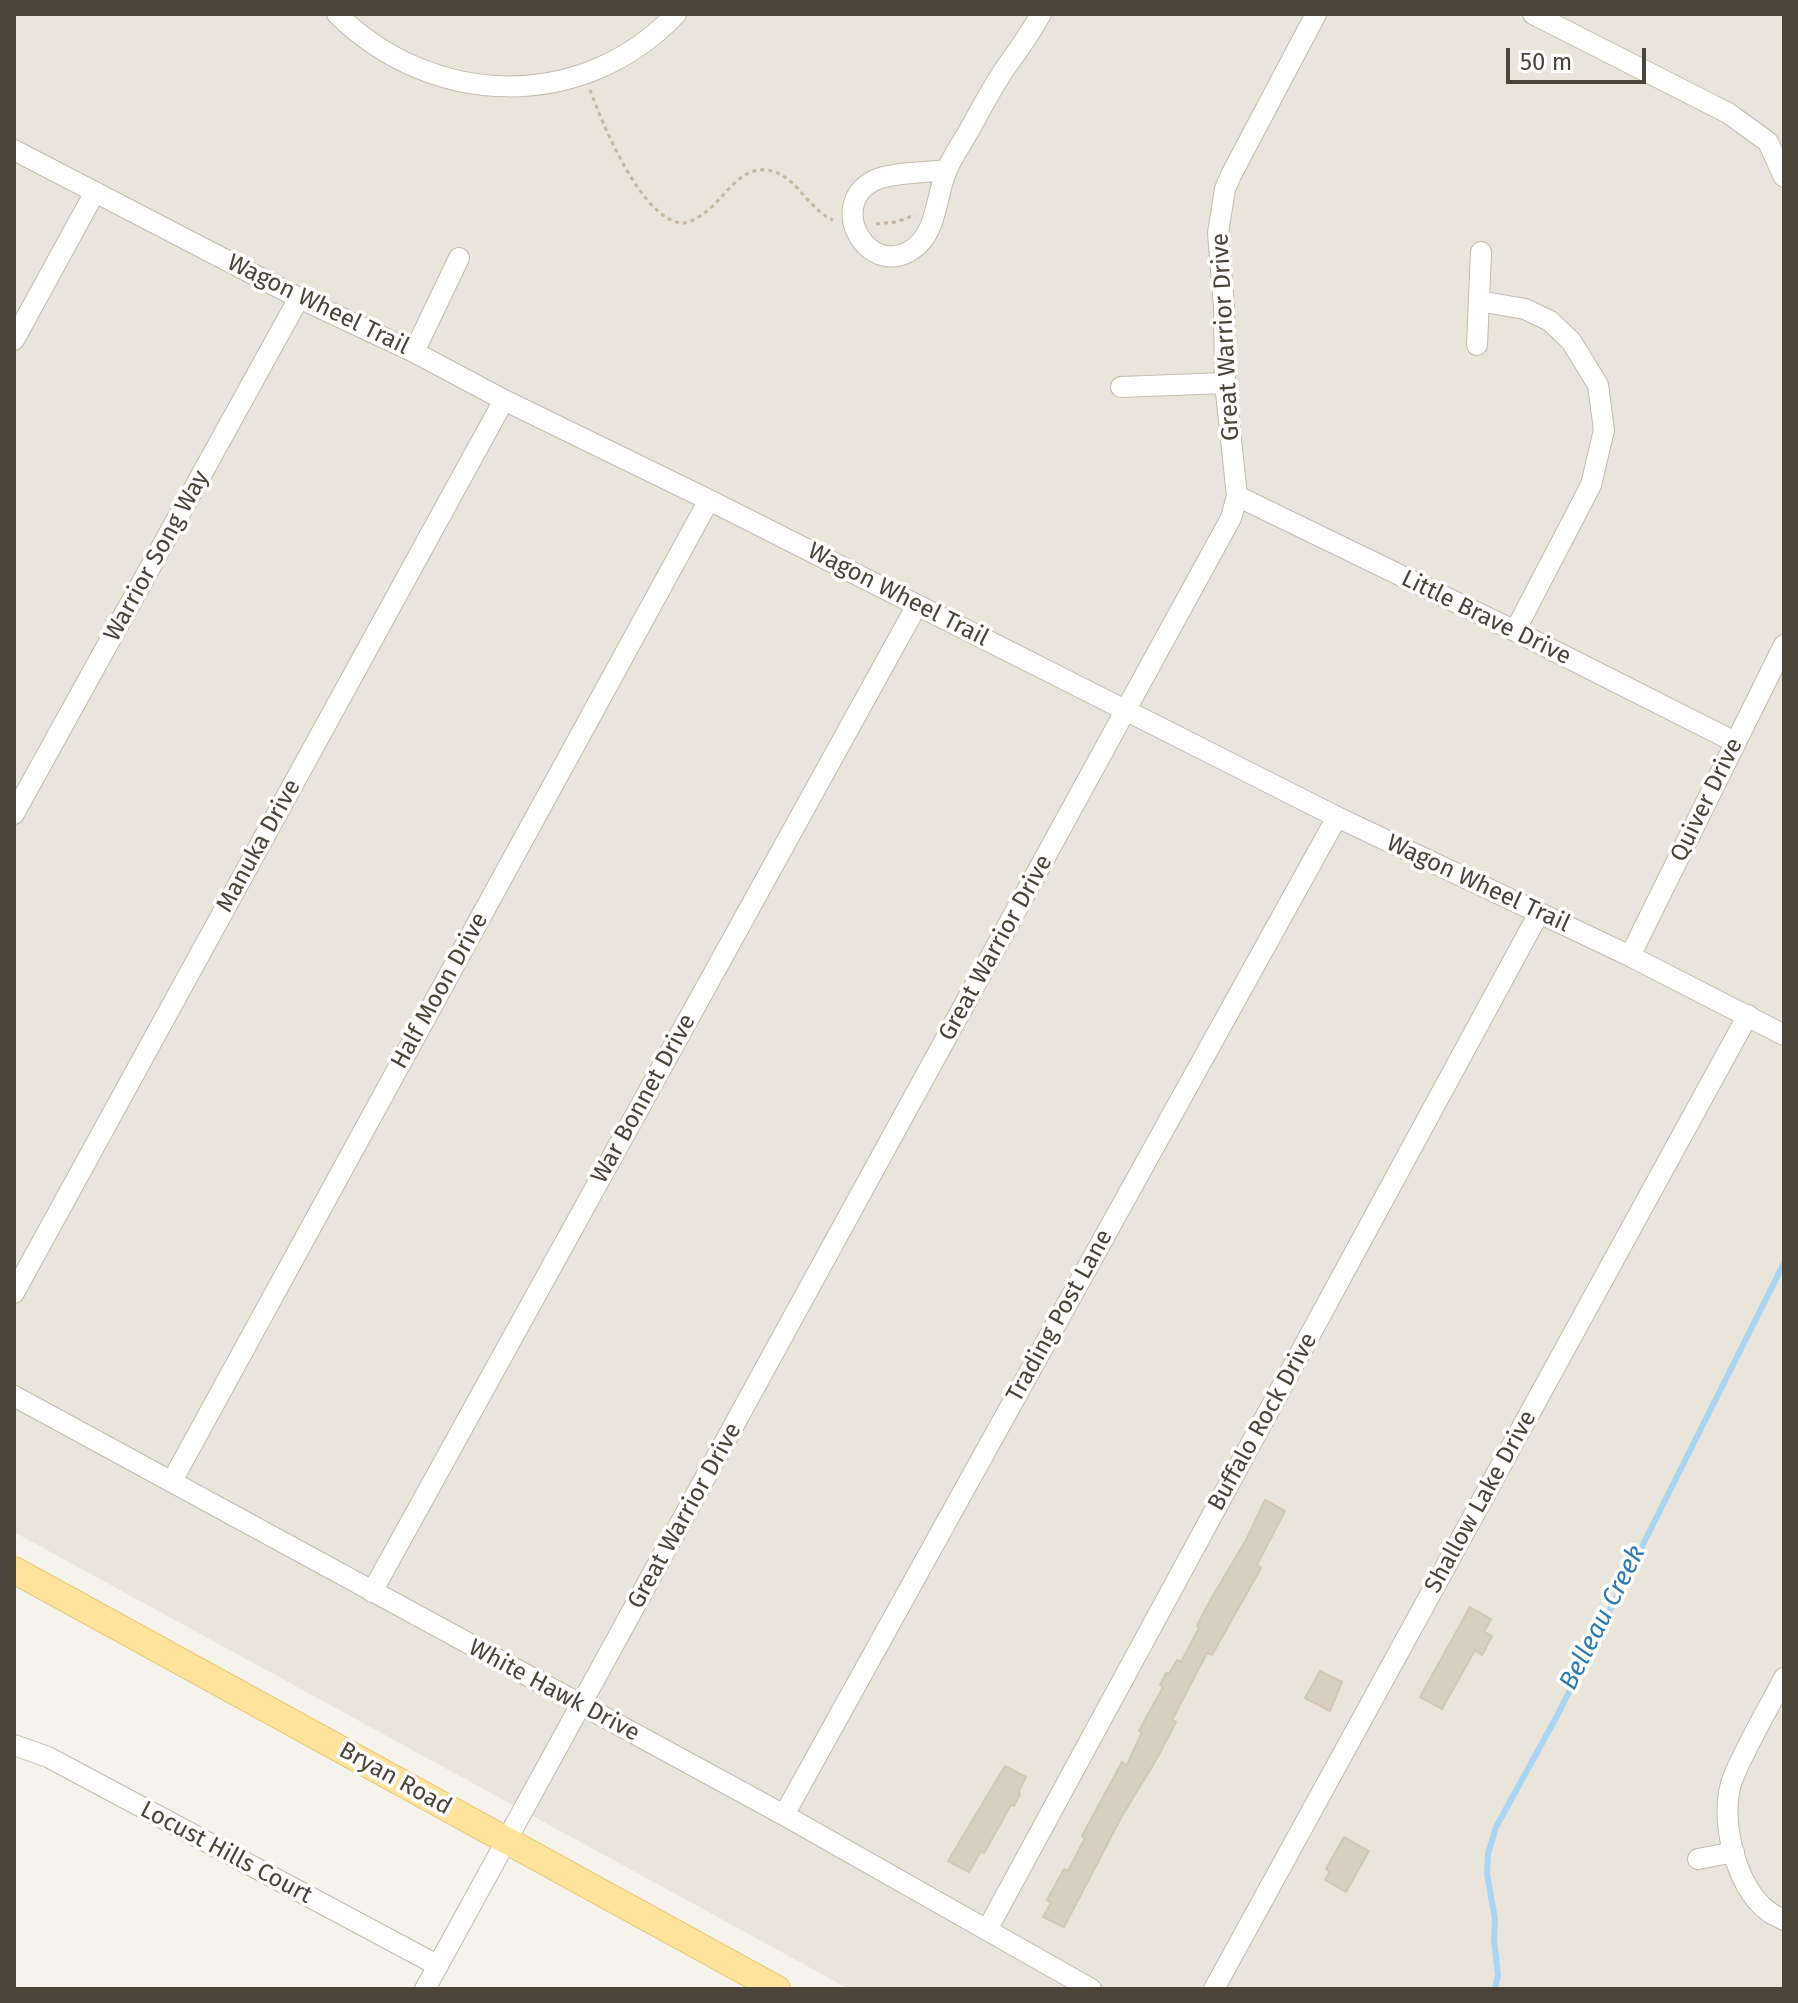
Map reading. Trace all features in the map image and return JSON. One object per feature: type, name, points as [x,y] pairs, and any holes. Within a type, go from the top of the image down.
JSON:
[{"type":"main road","name":"Bryan Road","points":[[14,1570],[777,1989]]},
{"type":"street","points":[[337,14],[379,49],[404,63],[450,80],[489,86],[555,81],[598,69],[649,38],[676,14]]},
{"type":"street","points":[[946,170],[880,178],[867,185],[853,207],[854,231],[862,243],[877,254],[892,256],[907,253],[921,243],[929,228],[946,170],[1002,73],[1041,14]]},
{"type":"street","name":"Great Warrior Drive","points":[[425,1989],[1231,518],[1237,496],[1225,383],[1224,307],[1218,233],[1225,189],[1316,14]]},
{"type":"street","points":[[1533,14],[1728,113],[1768,142],[1784,177]]},
{"type":"street","name":"Wagon Wheel Trail","points":[[14,150],[299,298],[414,352],[1337,817],[1630,956],[1784,1035]]},
{"type":"street","points":[[14,340],[95,192]]},
{"type":"street","points":[[1477,345],[1481,252]]},
{"type":"street","points":[[414,352],[459,258]]},
{"type":"street","name":"Warrior Song Way","points":[[14,814],[299,298]]},
{"type":"street","points":[[1479,301],[1525,309],[1550,321],[1571,341],[1598,385],[1604,430],[1591,485],[1515,631]]},
{"type":"street","points":[[1121,387],[1225,383]]},
{"type":"street","name":"Manuka Drive","points":[[14,1293],[504,400]]},
{"type":"street","name":"Little Brave Drive","points":[[1237,496],[1735,742]]},
{"type":"street","name":"Half Moon Drive","points":[[172,1481],[709,500]]},
{"type":"street","name":"War Bonnet Drive","points":[[372,1592],[917,605]]},
{"type":"street","name":"Quiver Drive","points":[[1630,956],[1784,645]]},
{"type":"street","name":"Trading Post Lane","points":[[784,1815],[1337,817]]},
{"type":"street","name":"Buffalo Rock Drive","points":[[987,1930],[1539,913]]},
{"type":"street","name":"Shallow Lake Drive","points":[[1214,1989],[1748,1015]]},
{"type":"street","name":"White Hawk Drive","points":[[14,1396],[784,1815],[1091,1989]]},
{"type":"street","points":[[1784,1678],[1732,1781],[1728,1827],[1744,1882],[1766,1910],[1784,1920]]},
{"type":"street","name":"Locust Hills Court","points":[[14,1745],[48,1757],[437,1965]]},
{"type":"street","points":[[1698,1859],[1734,1852]]},
{"type":"path","points":[[589,85],[602,122],[634,183],[651,204],[673,220],[681,223],[698,217],[741,177],[761,169],[781,174],[816,210],[840,222]]},
{"type":"path","points":[[874,224],[896,222],[922,212]]},
{"type":"shaded area","points":[[14,14],[1784,14],[1784,1989],[849,1989],[14,1532]]},
{"type":"building","points":[[1265,1500],[1285,1511],[1257,1565],[1261,1568],[1212,1655],[1207,1653],[1172,1720],[1176,1722],[1064,1927],[1043,1917],[1051,1903],[1047,1900],[1064,1869],[1068,1871],[1085,1838],[1082,1836],[1122,1762],[1127,1765],[1142,1732],[1139,1731],[1163,1687],[1160,1685],[1166,1673],[1169,1674],[1177,1660],[1181,1662],[1207,1606],[1247,1538]]},
{"type":"building","points":[[1470,1607],[1491,1619],[1484,1632],[1492,1636],[1482,1655],[1475,1650],[1442,1709],[1420,1697]]},
{"type":"building","points":[[1320,1671],[1342,1682],[1330,1711],[1305,1698]]},
{"type":"building","points":[[1005,1766],[1026,1777],[1014,1806],[1011,1805],[984,1853],[981,1851],[969,1872],[948,1861]]},
{"type":"building","points":[[1344,1837],[1369,1851],[1346,1892],[1325,1880],[1330,1872],[1326,1869]]},
{"type":"waterway","name":"Belleau Creek","points":[[1495,1989],[1498,1975],[1495,1919],[1487,1874],[1488,1854],[1496,1827],[1557,1716],[1784,1263]]}]
